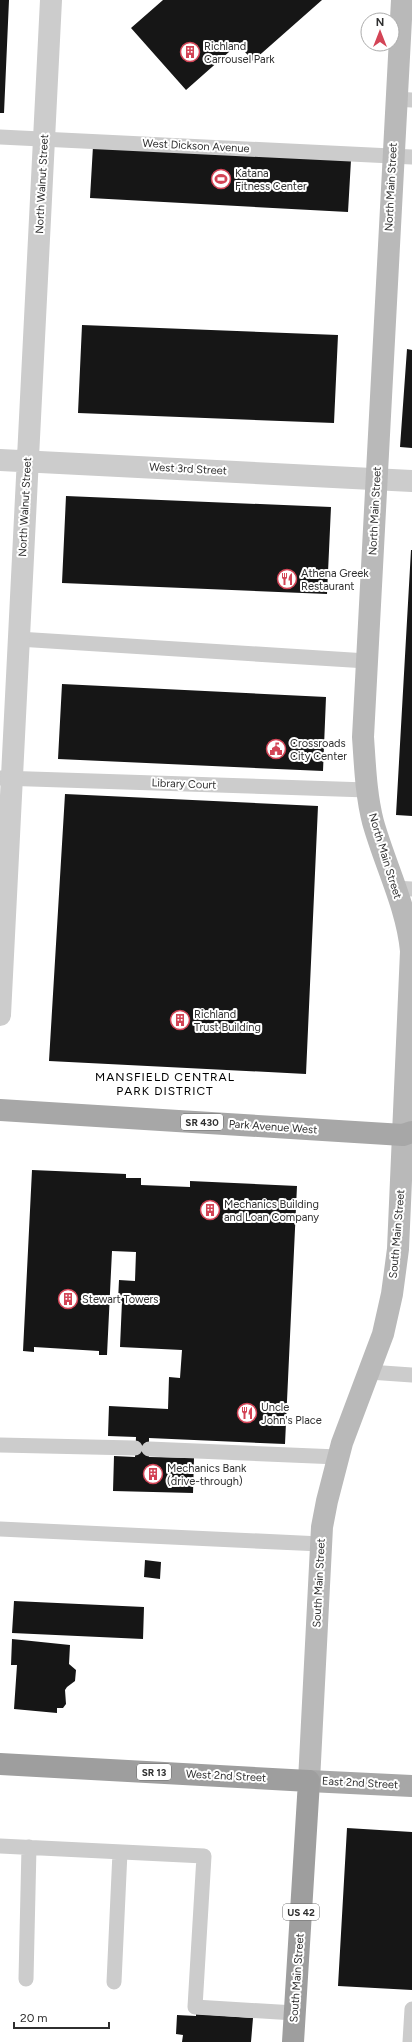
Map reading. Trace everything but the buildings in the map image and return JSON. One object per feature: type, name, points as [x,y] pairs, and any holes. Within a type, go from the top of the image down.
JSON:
[{"type":"highway","name":"West 2nd Street","points":[[0,1764],[309,1781]]},
{"type":"highway","name":"South Main Street","points":[[293,2042],[309,1781]]},
{"type":"main road","name":"North Main Street","points":[[402,0],[404,100],[402,156],[377,479],[363,737],[367,790],[373,821],[403,889],[409,932],[409,1137]]},
{"type":"main road","name":"Park Avenue West","points":[[0,1110],[409,1137]]},
{"type":"main road","name":"South Main Street","points":[[309,1781],[321,1544],[327,1501],[338,1457],[352,1413],[383,1334],[397,1262],[409,1137]]},
{"type":"main road","name":"East 2nd Street","points":[[309,1781],[412,1786]]},
{"type":"street","name":"North Walnut Street","points":[[0,1015],[6,778],[18,639],[51,0]]},
{"type":"street","name":"West 3rd Street","points":[[0,460],[412,481]]},
{"type":"lane","name":"West Dickson Avenue","points":[[0,136],[402,156]]},
{"type":"lane","points":[[18,639],[367,661]]},
{"type":"lane","name":"Library Court","points":[[6,778],[367,790]]},
{"type":"lane","points":[[369,1372],[412,1375]]},
{"type":"lane","points":[[0,1445],[142,1448],[338,1457]]},
{"type":"lane","points":[[0,1528],[321,1544]]},
{"type":"lane","points":[[0,1846],[204,1856],[195,2007],[295,2013]]},
{"type":"lane","points":[[26,1979],[29,1847]]},
{"type":"lane","points":[[114,1982],[120,1852]]},
{"type":"lane","points":[[410,2042],[412,2009]]},
{"type":"place","name":"Richland Carrousel Park","points":[[190,52]]},
{"type":"place","name":"Katana Fitness Center","points":[[221,179]]},
{"type":"place","name":"Athena Greek Restaurant","points":[[287,579]]},
{"type":"place","name":"Crossroads City Center","points":[[276,749]]},
{"type":"place","name":"Richland Trust Building","points":[[180,1020]]},
{"type":"place","name":"Mechanics Building and Loan Company","points":[[210,1210]]},
{"type":"place","name":"Stewart Towers","points":[[68,1299]]},
{"type":"place","name":"Uncle John's Place","points":[[247,1413]]},
{"type":"place","name":"Mechanics Bank (drive-through)","points":[[153,1474]]},
{"type":"district","name":"MANSFIELD CENTRAL PARK DISTRICT","points":[[165,1084]]}]
